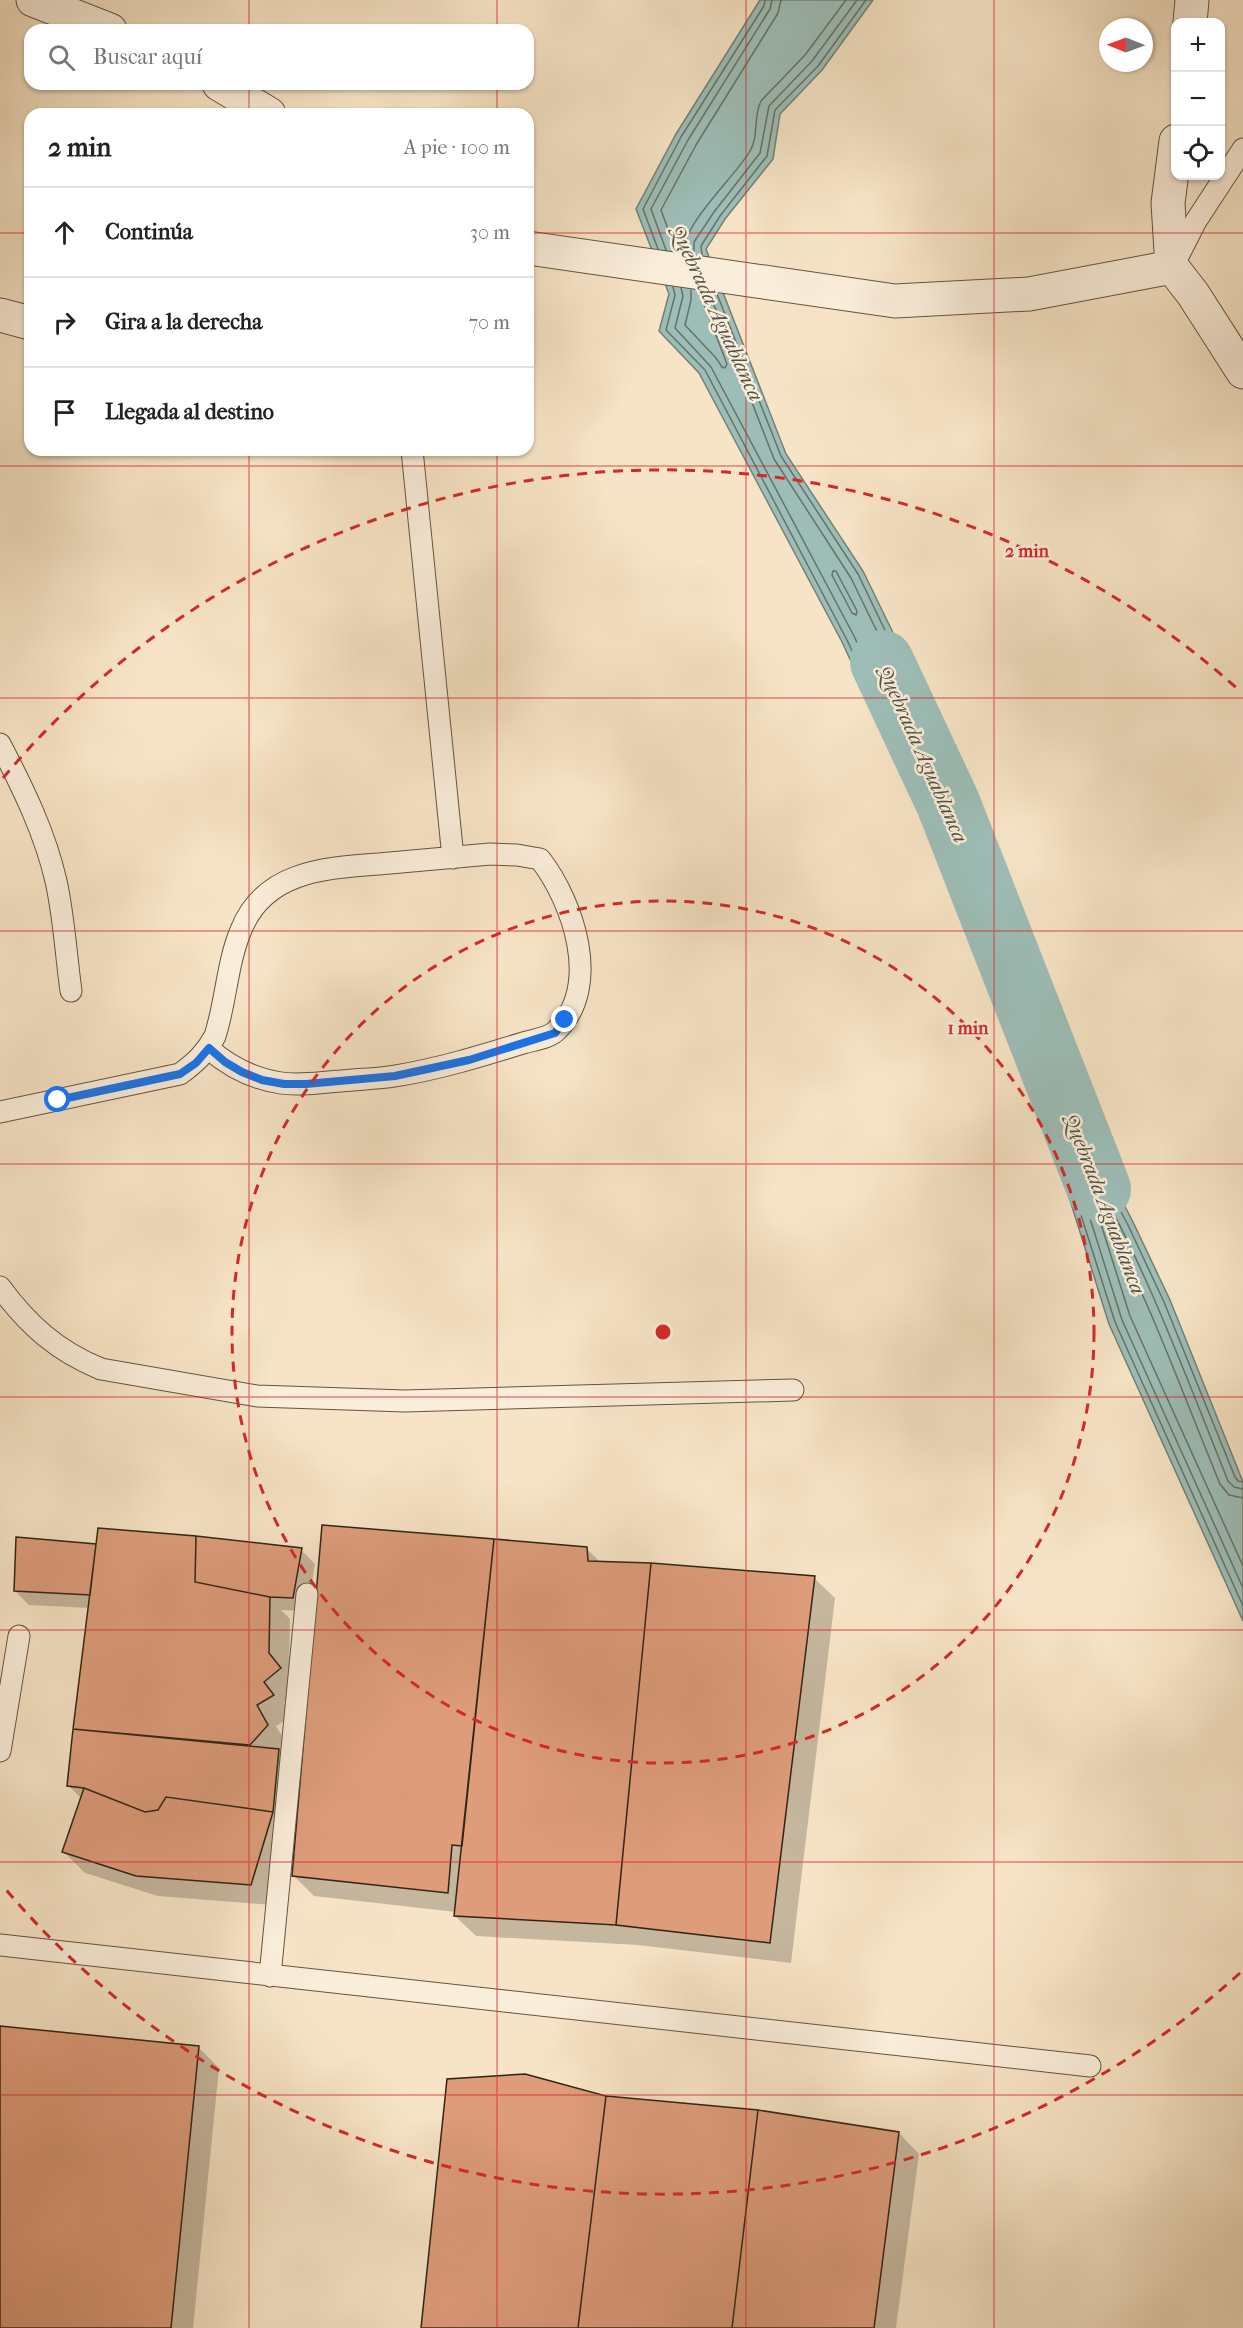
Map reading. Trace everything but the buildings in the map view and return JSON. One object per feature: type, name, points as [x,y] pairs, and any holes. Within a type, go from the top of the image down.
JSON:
[{"type":"street","points":[[33,0],[95,24]]},
{"type":"street","points":[[1190,18],[1192,0]]},
{"type":"street","points":[[229,90],[259,108]]},
{"type":"street","points":[[1171,180],[1168,203],[1172,267],[1193,294],[1243,372]]},
{"type":"street","points":[[534,250],[896,301],[1029,294],[1172,267]]},
{"type":"street","points":[[0,315],[24,321]]},
{"type":"lane","points":[[1172,267],[1196,221],[1243,149]]},
{"type":"lane","points":[[413,456],[453,858]]},
{"type":"lane","points":[[0,744],[40,828],[56,881],[71,991]]},
{"type":"lane","points":[[0,1112],[180,1074],[196,1063],[209,1048],[219,1023],[220,1009],[241,930],[250,914],[275,887],[290,879],[324,868],[490,854],[540,859],[553,876],[578,942],[581,965],[573,1004],[555,1033],[469,1060],[395,1076],[306,1084],[284,1084],[262,1080],[225,1062],[209,1048]]},
{"type":"lane","points":[[0,1287],[39,1332],[57,1348],[79,1360],[101,1369],[257,1396],[405,1401],[793,1390]]},
{"type":"lane","points":[[270,1976],[307,1594]]},
{"type":"lane","points":[[0,1751],[19,1636]]},
{"type":"lane","points":[[0,1945],[1090,2066]]},
{"type":"water","points":[[760,0],[873,0],[822,70],[780,114],[773,159],[725,219],[706,249],[786,454],[863,571],[898,643],[921,708],[919,768],[980,894],[1050,1080],[1100,1158],[1133,1222],[1170,1300],[1243,1482],[1243,1621],[1109,1324],[1005,994],[842,642],[699,373],[659,331],[669,294],[636,209],[676,134]]},
{"type":"waterway","name":"Quebrada Aguablanca","points":[[882,662],[948,803],[1099,1189]]},
{"type":"route","points":[[58,1100],[180,1074],[196,1063],[209,1048],[225,1062],[242,1072],[262,1080],[284,1084],[395,1076],[469,1060],[555,1033],[565,1020]]}]
